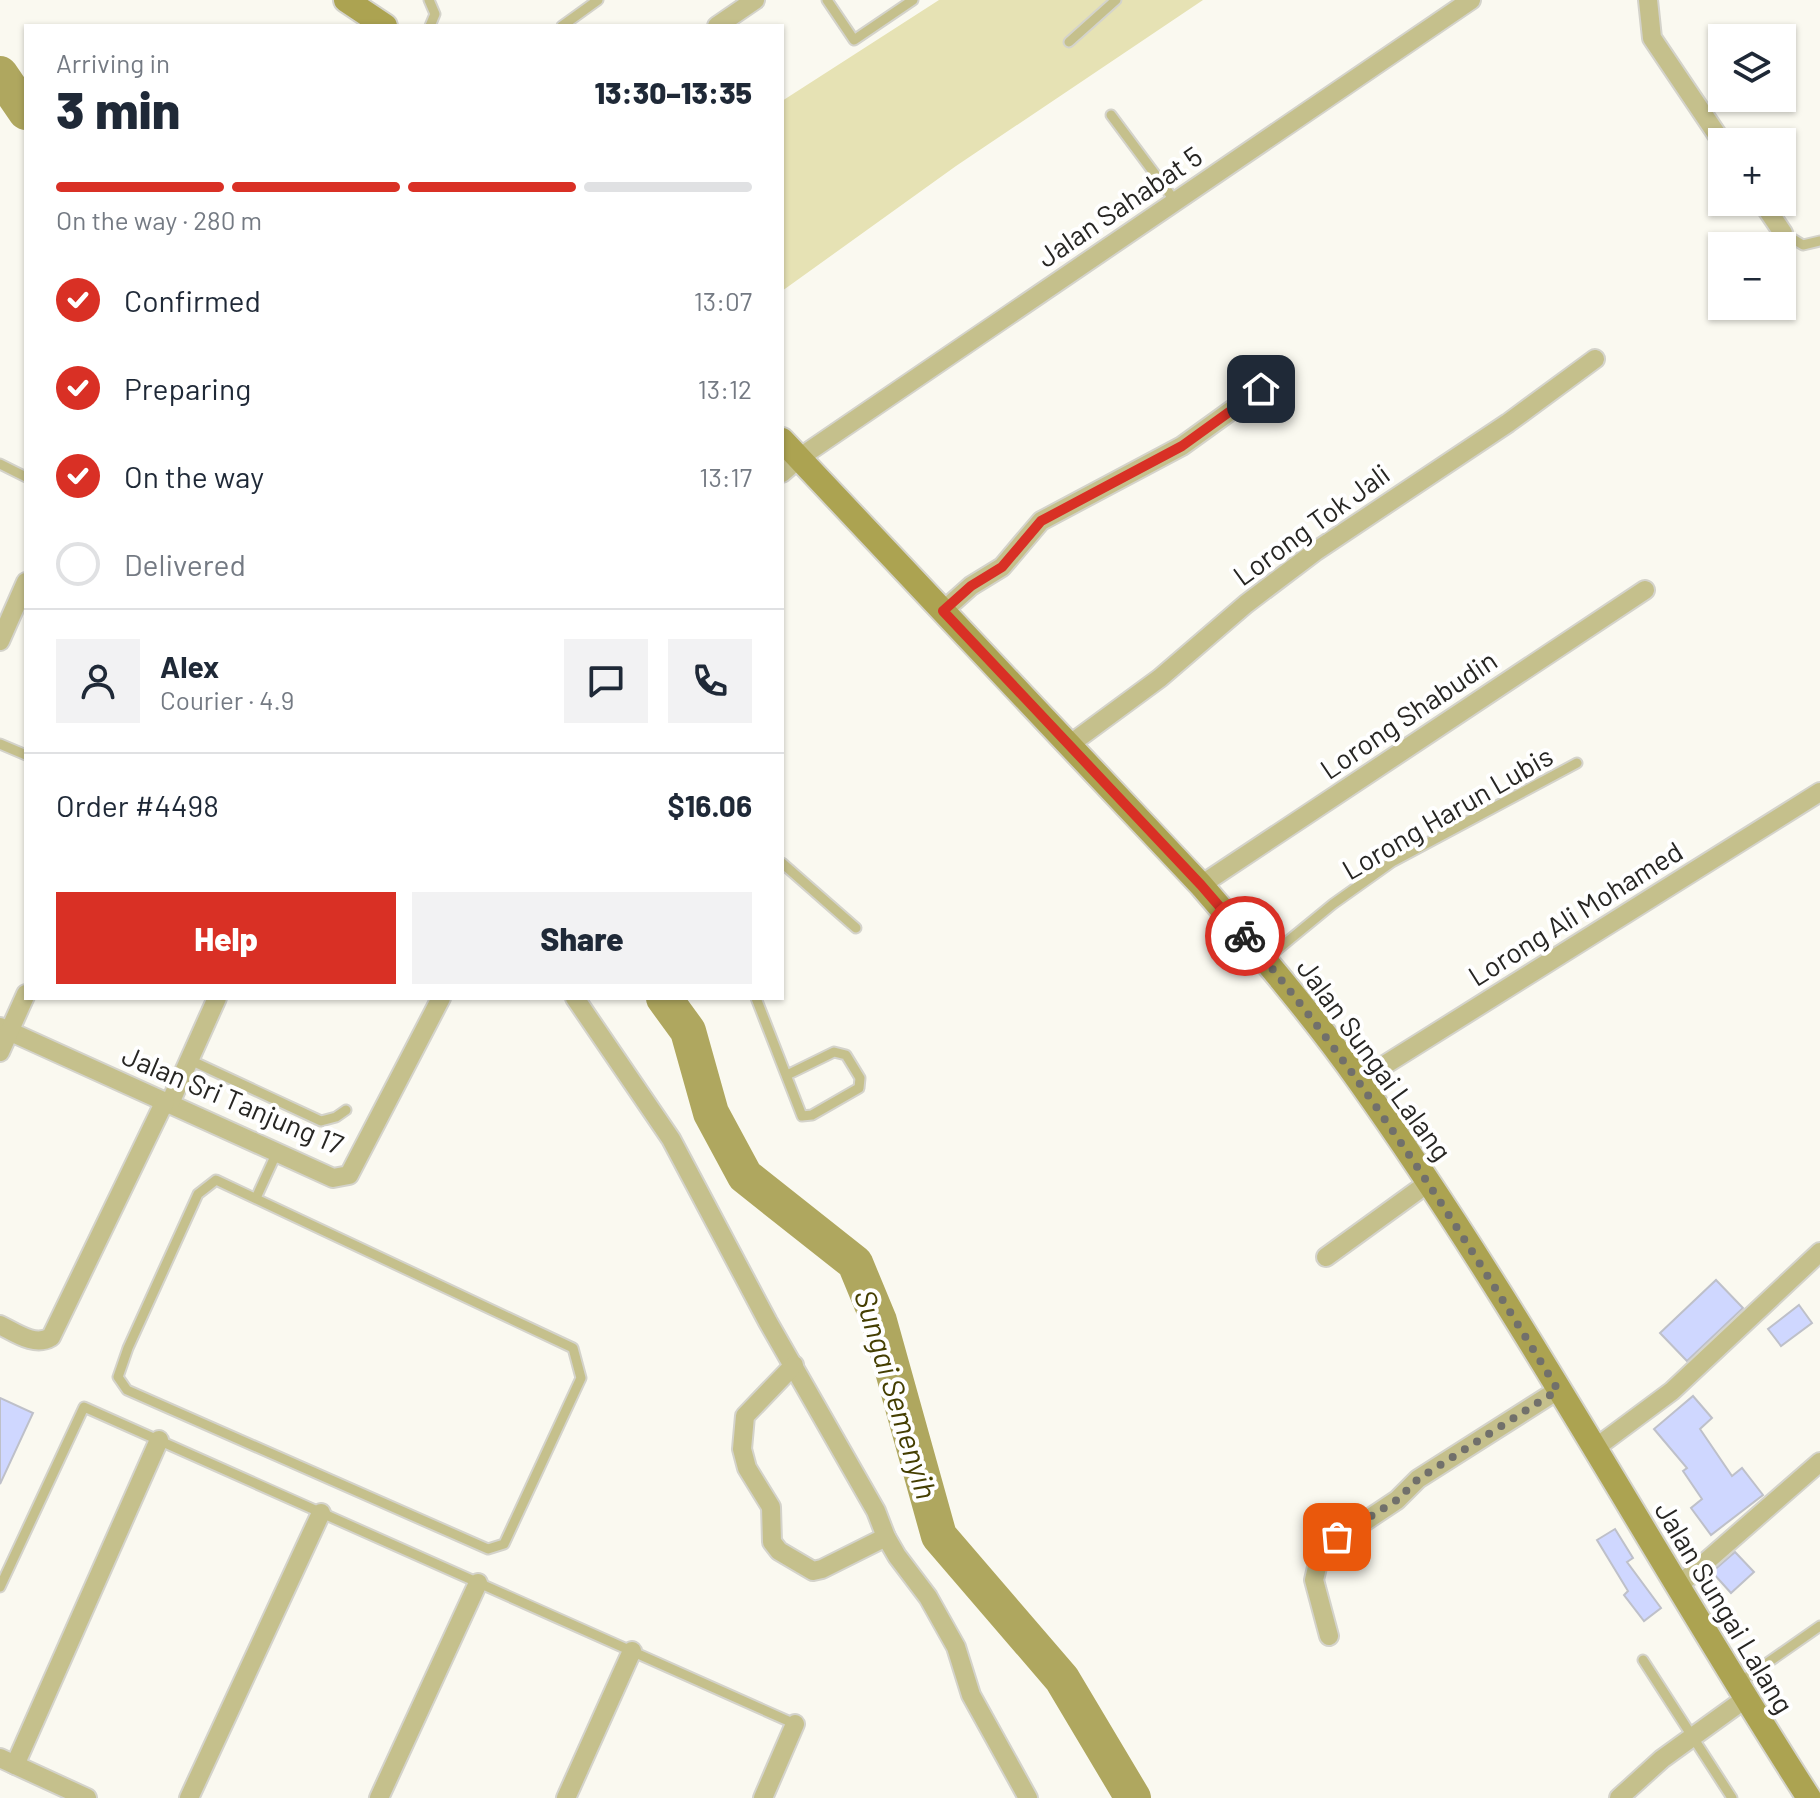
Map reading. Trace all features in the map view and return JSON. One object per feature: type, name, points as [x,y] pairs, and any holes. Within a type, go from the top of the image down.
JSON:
[{"type":"street","points":[[346,0],[382,24]]},
{"type":"street","points":[[720,24],[755,0]]},
{"type":"street","name":"Jalan Sahabat 5","points":[[790,466],[1471,0]]},
{"type":"street","points":[[1648,0],[1652,38],[1713,128]]},
{"type":"street","name":"Lorong Tok Jali","points":[[1069,745],[1160,678],[1246,604],[1316,551],[1508,423],[1595,359]]},
{"type":"street","points":[[943,611],[971,586],[1002,567],[1041,521],[1182,446],[1261,389]]},
{"type":"street","name":"Jalan Sungai Lalang","points":[[784,446],[790,466],[943,611],[1201,885],[1265,960],[1359,1081],[1428,1183],[1558,1390],[1809,1798]]},
{"type":"street","points":[[0,641],[24,587]]},
{"type":"street","name":"Lorong Shabudin","points":[[1201,885],[1645,590]]},
{"type":"street","name":"Lorong Ali Mohamed","points":[[1359,1081],[1820,792]]},
{"type":"street","points":[[0,1052],[5,1029],[24,997]]},
{"type":"street","points":[[0,1325],[33,1341],[45,1341],[51,1337],[190,1060],[216,1000]]},
{"type":"street","name":"Jalan Sri Tanjung 17","points":[[5,1029],[333,1178],[349,1175],[440,1000]]},
{"type":"street","points":[[576,1000],[671,1139],[768,1322],[876,1511],[886,1537],[928,1597],[956,1647],[971,1695],[1028,1798]]},
{"type":"street","points":[[1326,1257],[1428,1183]]},
{"type":"street","points":[[1594,1449],[1672,1391],[1820,1252]]},
{"type":"street","points":[[794,1365],[745,1416],[742,1449],[747,1468],[771,1507],[772,1542],[779,1551],[813,1571],[860,1552],[886,1537]]},
{"type":"street","points":[[1329,1636],[1314,1580],[1322,1546],[1358,1526],[1397,1500],[1418,1479],[1558,1390]]},
{"type":"street","points":[[87,1798],[8,1761],[159,1440]]},
{"type":"street","points":[[1677,1587],[1820,1462]]},
{"type":"street","points":[[189,1798],[321,1513]]},
{"type":"street","points":[[379,1798],[478,1583]]},
{"type":"street","points":[[566,1798],[632,1651]]},
{"type":"street","points":[[1619,1798],[1662,1759],[1693,1737],[1741,1692]]},
{"type":"street","points":[[763,1798],[795,1724]]},
{"type":"lane","points":[[429,0],[435,14],[431,24]]},
{"type":"lane","points":[[565,24],[598,0]]},
{"type":"lane","points":[[827,0],[854,40],[913,0]]},
{"type":"lane","points":[[1069,42],[1116,0]]},
{"type":"lane","points":[[1111,115],[1175,201]]},
{"type":"lane","points":[[1796,241],[1803,245],[1820,241]]},
{"type":"lane","points":[[0,464],[24,476]]},
{"type":"lane","points":[[0,744],[24,754]]},
{"type":"lane","name":"Lorong Harun Lubis","points":[[1265,960],[1333,904],[1392,862],[1577,763]]},
{"type":"lane","points":[[784,865],[856,928]]},
{"type":"lane","points":[[757,1000],[802,1116],[812,1115],[859,1088],[860,1078],[846,1055],[834,1052],[787,1075]]},
{"type":"lane","name":"Jalan Sri Tanjung 17","points":[[190,1060],[321,1121],[346,1110]]},
{"type":"lane","points":[[256,1198],[277,1152]]},
{"type":"lane","points":[[216,1180],[256,1198],[573,1348],[581,1378],[504,1544],[488,1549],[127,1390],[118,1377],[128,1348],[198,1194],[216,1180]]},
{"type":"lane","points":[[0,1587],[84,1407],[795,1724]]},
{"type":"lane","points":[[1741,1692],[1820,1626]]},
{"type":"lane","points":[[1643,1660],[1732,1798]]},
{"type":"shaded area","points":[[939,0],[1203,0],[956,166],[784,290],[784,100]]},
{"type":"building","points":[[1716,1280],[1743,1308],[1687,1361],[1660,1333]]},
{"type":"building","points":[[1799,1305],[1812,1323],[1781,1346],[1768,1329]]},
{"type":"building","points":[[1693,1396],[1712,1418],[1700,1429],[1732,1476],[1742,1468],[1763,1495],[1711,1535],[1691,1508],[1702,1499],[1683,1471],[1687,1468],[1654,1429]]},
{"type":"building","points":[[0,1398],[33,1413],[0,1484]]},
{"type":"building","points":[[1615,1529],[1633,1558],[1627,1562],[1661,1608],[1644,1621],[1624,1595],[1628,1591],[1597,1540]]},
{"type":"building","points":[[1735,1552],[1754,1572],[1731,1593],[1712,1572]]},
{"type":"waterway","name":"Sungai Semenyih","points":[[0,74],[24,109]]},
{"type":"waterway","name":"Sungai Semenyih","points":[[665,1000],[688,1031],[711,1113],[745,1176],[855,1263],[879,1321],[939,1536],[1062,1679],[1133,1798]]},
{"type":"way so far","points":[[1245,936],[1359,1081],[1462,1234],[1558,1390],[1418,1479],[1397,1500],[1337,1537]]},
{"type":"route","points":[[1245,936],[1201,885],[943,611],[971,586],[1002,567],[1041,521],[1182,446],[1261,389]]}]
